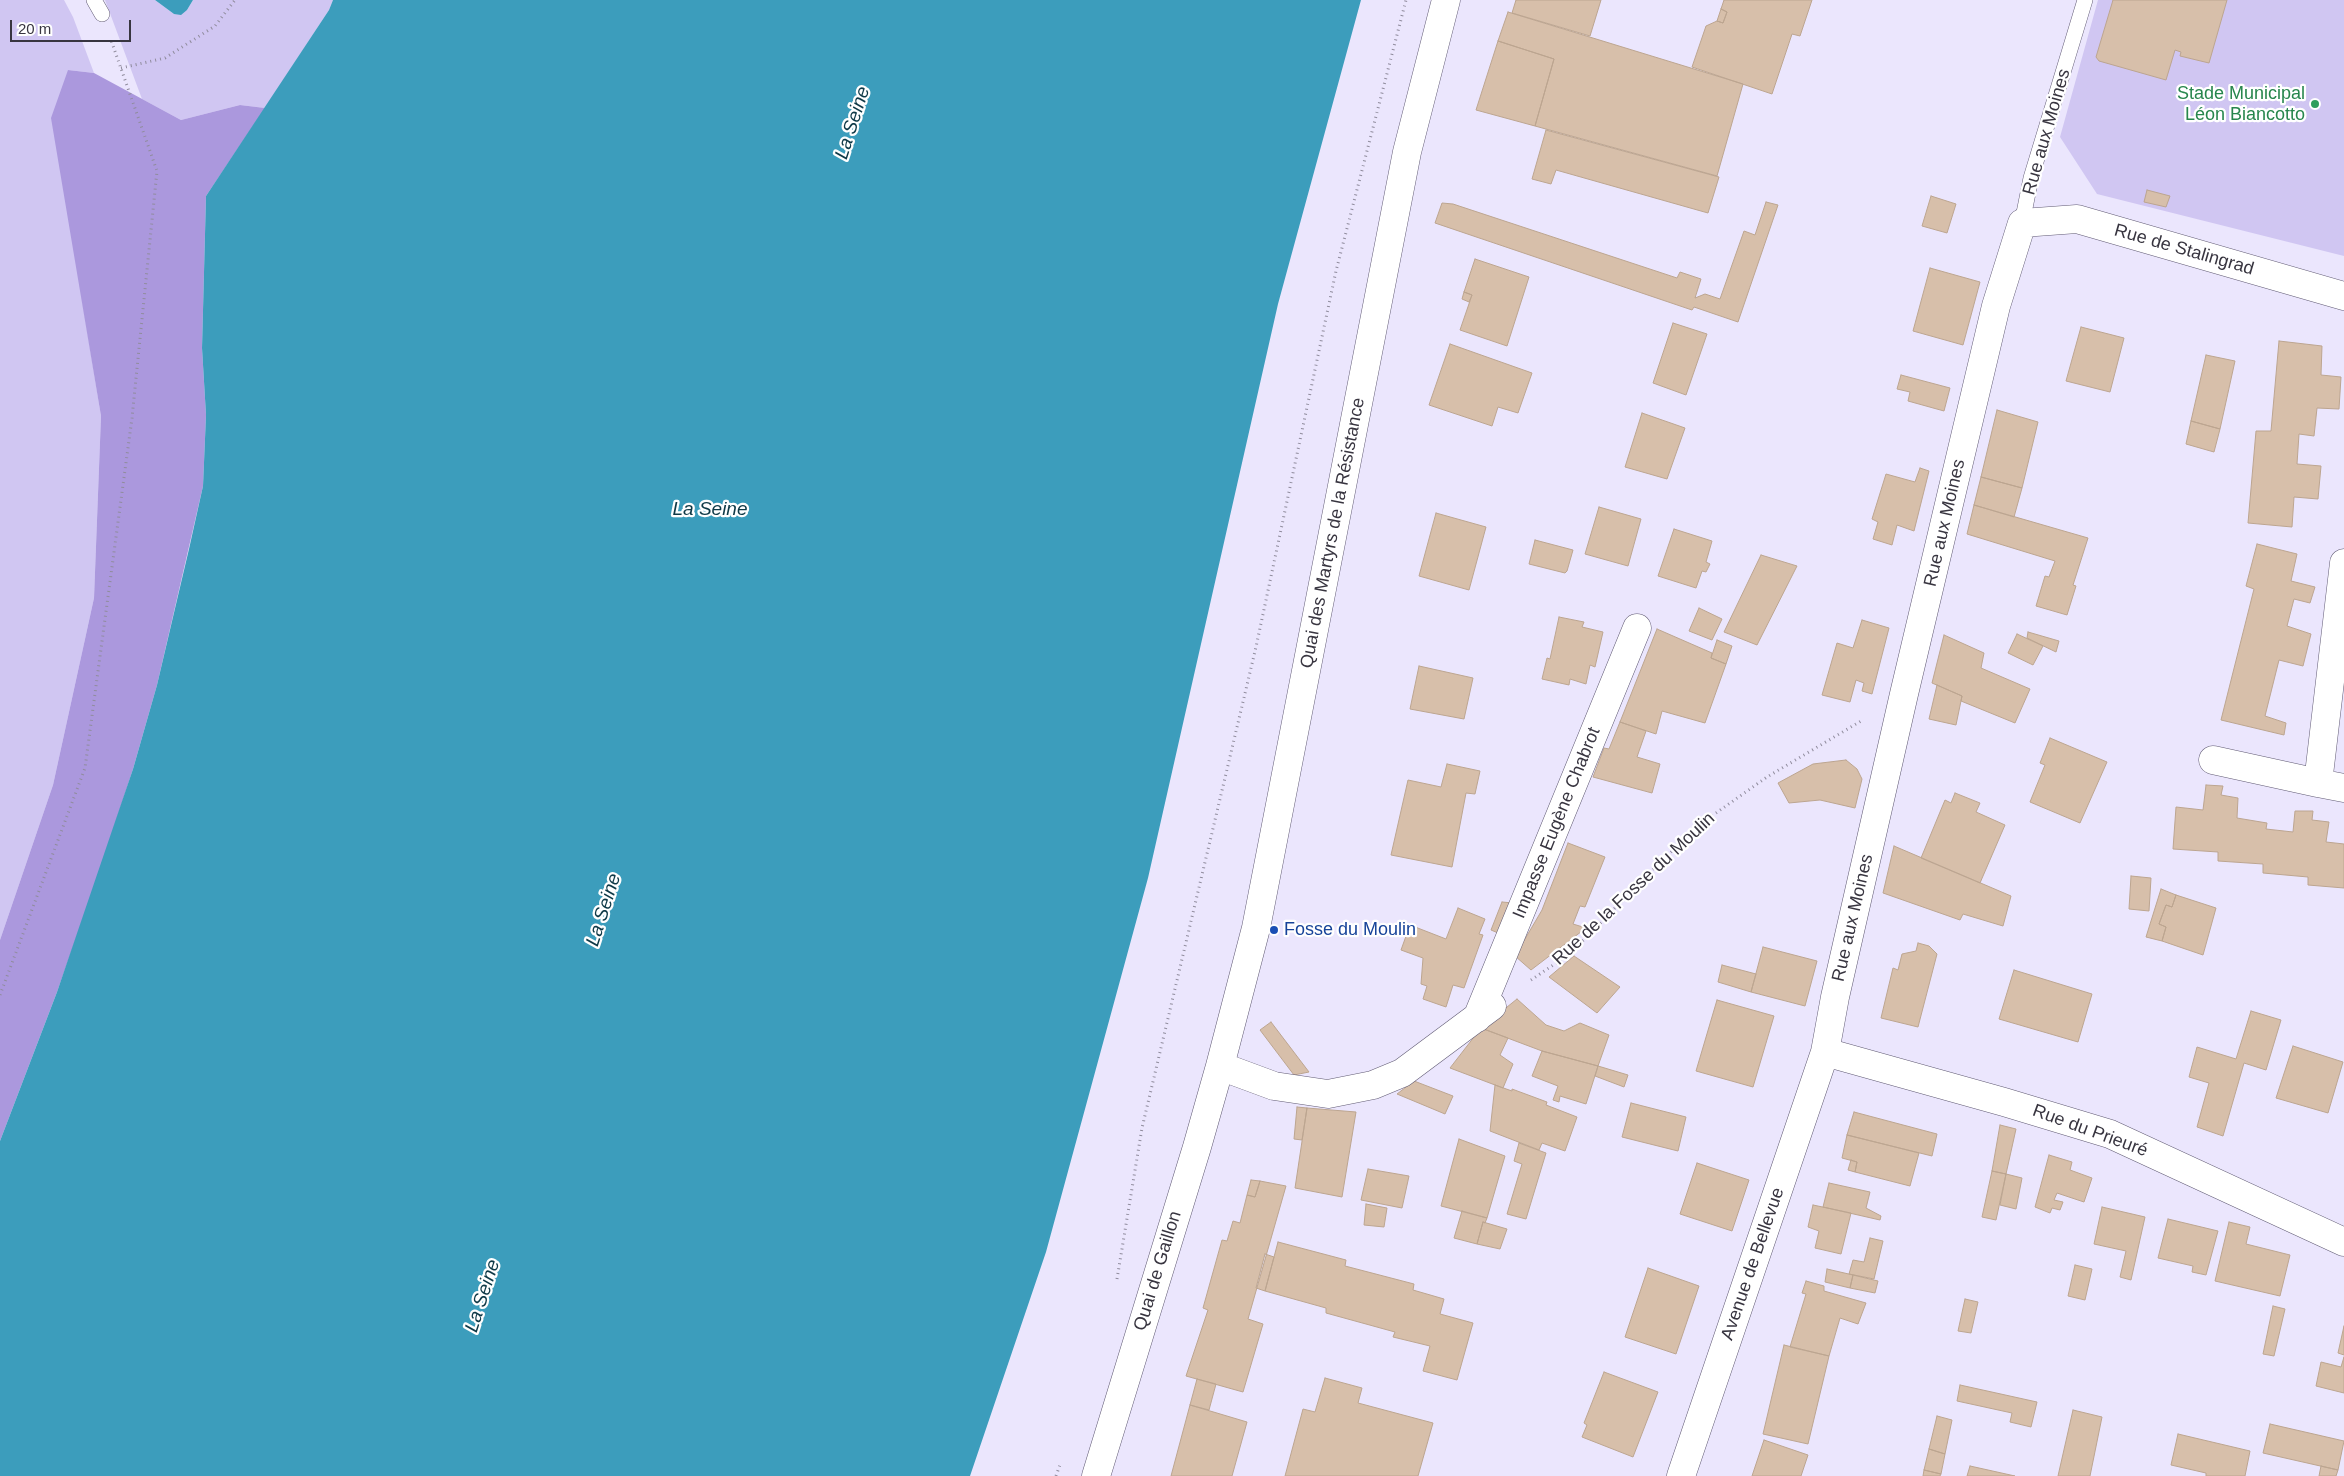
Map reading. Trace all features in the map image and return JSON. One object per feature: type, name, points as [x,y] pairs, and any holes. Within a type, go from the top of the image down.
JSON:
[{"type":"street","name":"Quai des Martyrs de la Résistance","points":[[1220,1066],[1256,928],[1407,152],[1446,0]]},
{"type":"street","name":"Rue de Stalingrad","points":[[2022,224],[2077,219],[2344,296]]},
{"type":"street","name":"Rue aux Moines","points":[[1825,1052],[1835,997],[1904,694],[1996,306],[2022,224]]},
{"type":"street","points":[[2214,760],[2331,785],[2344,563]]},
{"type":"street","name":"Impasse Eugène Chabrot","points":[[1477,1018],[1637,628]]},
{"type":"street","points":[[1220,1066],[1274,1086],[1328,1094],[1373,1085],[1402,1073],[1504,998]]},
{"type":"street","name":"Rue du Prieuré","points":[[1825,1052],[2110,1134],[2344,1242]]},
{"type":"street","name":"Avenue de Bellevue","points":[[1681,1476],[1825,1052]]},
{"type":"street","name":"Quai de Gaillon","points":[[1096,1476],[1220,1066]]},
{"type":"lane","points":[[94,0],[102,14]]},
{"type":"lane","name":"Rue aux Moines","points":[[2022,224],[2032,178],[2085,0]]},
{"type":"path","points":[[121,68],[165,58],[215,26],[235,0]]},
{"type":"path","points":[[1117,1282],[1142,1128],[1256,647],[1336,271],[1406,0]]},
{"type":"path","points":[[0,995],[85,768],[131,428],[157,171],[102,14]]},
{"type":"path","name":"Rue de la Fosse du Moulin","points":[[1504,998],[1565,958],[1699,825],[1767,777],[1904,694]]},
{"type":"path","points":[[1056,1476],[1062,1458]]},
{"type":"shaded area","points":[[0,0],[64,0],[73,17],[94,73],[68,70],[70,225],[101,416],[94,598],[53,785],[0,940]]},
{"type":"shaded area","points":[[105,0],[155,0],[174,14],[187,10],[193,0],[333,0],[329,10],[265,108],[240,105],[181,120],[142,99]]},
{"type":"shaded area","points":[[2098,0],[2344,0],[2344,256],[2097,194],[2060,137]]},
{"type":"shaded area","points":[[68,70],[94,73],[181,120],[240,105],[265,108],[206,196],[202,348],[206,415],[203,486],[157,685],[133,769],[98,876],[57,992],[0,1141],[0,940],[53,785],[94,598],[101,416],[51,118]]},
{"type":"water","points":[[155,0],[193,0],[187,10],[181,15],[174,14]]},
{"type":"water","name":"La Seine","points":[[333,0],[1361,0],[1278,304],[1148,878],[1046,1252],[970,1476],[0,1476],[0,1141],[57,992],[133,769],[157,685],[203,486],[206,415],[202,348],[206,196],[329,10]]},
{"type":"building","points":[[1516,0],[1601,0],[1590,36],[1512,13]]},
{"type":"building","points":[[1724,0],[1812,0],[1800,36],[1792,34],[1772,94],[1692,67],[1706,26],[1717,21],[1723,23],[1727,12],[1721,9]]},
{"type":"building","points":[[2113,0],[2227,0],[2209,63],[2180,56],[2181,52],[2175,50],[2166,80],[2099,61],[2096,57]]},
{"type":"building","points":[[1721,9],[1727,12],[1723,23],[1717,21]]},
{"type":"building","points":[[1508,12],[1743,84],[1717,176],[1535,126],[1554,59],[1498,41]]},
{"type":"building","points":[[1498,41],[1554,59],[1535,126],[1476,110]]},
{"type":"building","points":[[1546,130],[1719,177],[1708,213],[1556,170],[1551,184],[1532,179]]},
{"type":"building","points":[[2147,190],[2170,196],[2166,207],[2144,202]]},
{"type":"building","points":[[1931,196],[1956,204],[1947,233],[1922,226]]},
{"type":"building","points":[[1766,202],[1778,205],[1738,322],[1694,307],[1692,310],[1435,223],[1442,203],[1453,204],[1677,278],[1680,272],[1701,279],[1695,298],[1705,294],[1720,299],[1744,231],[1755,235]]},
{"type":"building","points":[[1475,259],[1529,277],[1507,346],[1460,330],[1472,295],[1464,292]]},
{"type":"building","points":[[1930,268],[1980,282],[1963,345],[1913,331]]},
{"type":"building","points":[[1464,292],[1472,295],[1469,302],[1462,299]]},
{"type":"building","points":[[1673,323],[1707,334],[1686,395],[1653,383]]},
{"type":"building","points":[[2081,327],[2124,338],[2110,392],[2066,381]]},
{"type":"building","points":[[2279,341],[2322,346],[2321,375],[2341,377],[2339,409],[2317,408],[2314,436],[2299,434],[2297,464],[2321,466],[2318,499],[2294,497],[2292,527],[2248,523],[2256,431],[2271,431]]},
{"type":"building","points":[[1450,344],[1532,373],[1518,413],[1498,407],[1492,426],[1429,405]]},
{"type":"building","points":[[2206,355],[2235,361],[2220,429],[2191,421]]},
{"type":"building","points":[[1901,375],[1950,388],[1944,411],[1908,401],[1910,392],[1897,389]]},
{"type":"building","points":[[1997,410],[2038,422],[2022,488],[1981,477]]},
{"type":"building","points":[[1642,413],[1685,428],[1667,479],[1625,467]]},
{"type":"building","points":[[2191,421],[2220,429],[2214,452],[2186,444]]},
{"type":"building","points":[[1920,468],[1929,471],[1914,531],[1897,525],[1892,545],[1873,539],[1878,522],[1872,519],[1886,474],[1915,482]]},
{"type":"building","points":[[1981,477],[2022,488],[2014,517],[1974,505]]},
{"type":"building","points":[[1974,505],[2088,538],[2073,585],[2076,586],[2067,615],[2036,606],[2045,576],[2049,577],[2055,561],[1967,534]]},
{"type":"building","points":[[1599,507],[1641,519],[1628,566],[1585,554]]},
{"type":"building","points":[[1436,513],[1486,527],[1469,590],[1419,576]]},
{"type":"building","points":[[1674,529],[1712,541],[1706,562],[1710,564],[1706,572],[1702,571],[1696,588],[1658,576]]},
{"type":"building","points":[[1535,540],[1573,550],[1565,573],[1529,564]]},
{"type":"building","points":[[2257,544],[2297,554],[2291,581],[2315,587],[2310,603],[2294,599],[2287,626],[2311,634],[2303,666],[2279,660],[2265,716],[2286,723],[2284,735],[2221,720],[2254,589],[2246,586]]},
{"type":"building","points":[[1761,555],[1797,566],[1757,645],[1724,632]]},
{"type":"building","points":[[1699,608],[1722,619],[1712,640],[1689,631]]},
{"type":"building","points":[[1559,617],[1584,622],[1582,627],[1603,632],[1595,667],[1590,665],[1586,684],[1570,679],[1569,685],[1542,679],[1547,658],[1550,659]]},
{"type":"building","points":[[1862,620],[1889,628],[1872,694],[1862,691],[1864,683],[1856,680],[1850,702],[1822,695],[1837,643],[1853,648]]},
{"type":"building","points":[[1657,629],[1712,653],[1711,658],[1726,664],[1705,723],[1662,711],[1656,734],[1620,722]]},
{"type":"building","points":[[2028,632],[2059,641],[2056,652],[2027,638]]},
{"type":"building","points":[[2017,634],[2043,646],[2033,665],[2008,653]]},
{"type":"building","points":[[1944,635],[1984,653],[1981,668],[2030,689],[2015,723],[1961,701],[1962,696],[1932,683]]},
{"type":"building","points":[[1717,640],[1732,646],[1726,664],[1711,658]]},
{"type":"building","points":[[1419,666],[1473,678],[1464,719],[1410,709]]},
{"type":"building","points":[[1937,685],[1962,696],[1956,725],[1929,719]]},
{"type":"building","points":[[1620,722],[1646,731],[1637,757],[1660,764],[1652,793],[1593,777],[1604,748],[1609,749]]},
{"type":"building","points":[[2050,738],[2107,762],[2080,823],[2030,802],[2045,765],[2040,763]]},
{"type":"building","points":[[1846,760],[1857,769],[1862,779],[1855,808],[1820,800],[1789,803],[1778,783],[1813,764]]},
{"type":"building","points":[[1447,764],[1480,771],[1475,794],[1466,793],[1452,867],[1391,855],[1408,780],[1441,787]]},
{"type":"building","points":[[2206,785],[2223,786],[2221,795],[2238,798],[2237,818],[2267,823],[2266,829],[2293,832],[2295,811],[2313,811],[2312,820],[2329,822],[2326,842],[2344,844],[2344,888],[2308,885],[2308,877],[2263,873],[2263,864],[2218,861],[2218,852],[2173,849],[2176,807],[2203,810]]},
{"type":"building","points":[[1955,793],[1980,803],[1976,812],[2005,825],[1980,883],[1921,858],[1945,800],[1951,803]]},
{"type":"building","points":[[1568,843],[1605,857],[1585,907],[1580,906],[1573,924],[1586,928],[1531,970],[1515,956],[1542,910]]},
{"type":"building","points":[[1894,846],[2011,896],[2003,926],[1963,914],[1960,920],[1883,893]]},
{"type":"building","points":[[2131,876],[2151,878],[2149,911],[2129,909]]},
{"type":"building","points":[[2161,889],[2176,895],[2172,907],[2166,905],[2159,924],[2166,927],[2162,941],[2146,937]]},
{"type":"building","points":[[2176,895],[2216,908],[2203,955],[2162,941],[2166,927],[2159,924],[2166,905],[2172,907]]},
{"type":"building","points":[[1502,902],[1513,903],[1503,935],[1491,930]]},
{"type":"building","points":[[1458,908],[1485,919],[1479,934],[1483,935],[1464,988],[1453,985],[1446,1007],[1423,999],[1427,986],[1421,984],[1423,958],[1401,950],[1410,925],[1446,939]]},
{"type":"building","points":[[1918,943],[1929,946],[1937,954],[1918,1027],[1881,1018],[1893,968],[1898,970],[1902,954],[1916,951]]},
{"type":"building","points":[[1763,947],[1817,961],[1805,1006],[1751,992]]},
{"type":"building","points":[[1574,956],[1620,987],[1597,1013],[1549,977]]},
{"type":"building","points":[[1722,965],[1756,974],[1751,992],[1718,982]]},
{"type":"building","points":[[2014,970],[2092,994],[2078,1042],[1999,1019]]},
{"type":"building","points":[[1517,999],[1546,1025],[1564,1031],[1580,1023],[1609,1035],[1598,1066],[1542,1051],[1481,1028]]},
{"type":"building","points":[[1717,1000],[1774,1016],[1753,1087],[1696,1071]]},
{"type":"building","points":[[2251,1011],[2281,1020],[2266,1070],[2244,1063],[2223,1136],[2197,1127],[2209,1083],[2189,1077],[2197,1047],[2236,1059]]},
{"type":"building","points":[[1271,1022],[1309,1072],[1294,1075],[1260,1030]]},
{"type":"building","points":[[1481,1028],[1508,1038],[1500,1055],[1513,1064],[1503,1088],[1450,1068]]},
{"type":"building","points":[[2293,1046],[2343,1062],[2328,1113],[2276,1098]]},
{"type":"building","points":[[1542,1051],[1598,1066],[1586,1104],[1560,1096],[1559,1102],[1553,1100],[1558,1086],[1532,1076]]},
{"type":"building","points":[[1598,1066],[1628,1075],[1624,1087],[1595,1076]]},
{"type":"building","points":[[1414,1081],[1453,1096],[1445,1114],[1397,1094]]},
{"type":"building","points":[[1495,1085],[1547,1102],[1546,1105],[1577,1117],[1565,1151],[1542,1143],[1539,1150],[1490,1131]]},
{"type":"building","points":[[1631,1103],[1686,1117],[1678,1151],[1622,1137]]},
{"type":"building","points":[[1297,1107],[1307,1108],[1302,1140],[1294,1139]]},
{"type":"building","points":[[1307,1108],[1356,1112],[1342,1197],[1295,1188]]},
{"type":"building","points":[[1854,1112],[1937,1134],[1932,1156],[1847,1135]]},
{"type":"building","points":[[2000,1125],[2016,1129],[2006,1174],[1992,1171]]},
{"type":"building","points":[[1847,1135],[1919,1153],[1910,1186],[1855,1172],[1857,1162],[1842,1158]]},
{"type":"building","points":[[1459,1139],[1505,1156],[1487,1218],[1441,1206]]},
{"type":"building","points":[[1519,1143],[1546,1153],[1526,1219],[1507,1214],[1522,1164],[1514,1161]]},
{"type":"building","points":[[2049,1155],[2072,1162],[2070,1170],[2092,1178],[2084,1202],[2057,1193],[2054,1200],[2063,1202],[2060,1210],[2052,1208],[2050,1213],[2035,1207]]},
{"type":"building","points":[[1851,1160],[1857,1162],[1855,1172],[1848,1170]]},
{"type":"building","points":[[1697,1163],[1749,1180],[1732,1231],[1680,1214]]},
{"type":"building","points":[[1368,1169],[1409,1176],[1402,1208],[1361,1200]]},
{"type":"building","points":[[1992,1171],[2006,1174],[1996,1220],[1982,1217]]},
{"type":"building","points":[[2006,1174],[2022,1178],[2016,1209],[2000,1205]]},
{"type":"building","points":[[1251,1180],[1260,1181],[1255,1197],[1247,1195]]},
{"type":"building","points":[[1260,1181],[1286,1186],[1248,1319],[1263,1324],[1243,1392],[1186,1376],[1208,1310],[1203,1308],[1222,1240],[1227,1241],[1233,1221],[1240,1223],[1247,1195],[1255,1197]]},
{"type":"building","points":[[1829,1183],[1870,1192],[1866,1208],[1881,1216],[1880,1220],[1823,1207]]},
{"type":"building","points":[[1366,1204],[1387,1208],[1384,1227],[1364,1225]]},
{"type":"building","points":[[1813,1205],[1851,1213],[1841,1254],[1815,1248],[1819,1231],[1808,1227]]},
{"type":"building","points":[[2102,1207],[2145,1217],[2131,1280],[2120,1277],[2126,1251],[2094,1244]]},
{"type":"building","points":[[1462,1211],[1487,1218],[1485,1223],[1483,1222],[1477,1244],[1454,1238]]},
{"type":"building","points":[[2168,1219],[2218,1231],[2206,1275],[2192,1272],[2193,1266],[2158,1258]]},
{"type":"building","points":[[1483,1222],[1507,1229],[1500,1249],[1477,1244]]},
{"type":"building","points":[[2229,1222],[2250,1227],[2246,1244],[2290,1255],[2280,1296],[2215,1281]]},
{"type":"building","points":[[1870,1238],[1883,1241],[1874,1279],[1849,1274],[1853,1260],[1864,1262]]},
{"type":"building","points":[[1278,1242],[1346,1260],[1345,1266],[1414,1284],[1413,1290],[1444,1299],[1440,1314],[1473,1323],[1457,1380],[1423,1371],[1430,1346],[1393,1337],[1395,1332],[1326,1313],[1326,1308],[1265,1291]]},
{"type":"building","points":[[1265,1254],[1274,1257],[1265,1291],[1256,1288]]},
{"type":"building","points":[[2075,1265],[2092,1269],[2085,1300],[2068,1296]]},
{"type":"building","points":[[1648,1268],[1699,1286],[1676,1354],[1625,1337]]},
{"type":"building","points":[[1827,1269],[1853,1275],[1850,1288],[1825,1282]]},
{"type":"building","points":[[1853,1275],[1878,1281],[1875,1293],[1850,1288]]},
{"type":"building","points":[[1806,1281],[1824,1286],[1824,1291],[1866,1303],[1858,1324],[1840,1318],[1829,1356],[1790,1347],[1806,1294],[1802,1293]]},
{"type":"building","points":[[1965,1299],[1978,1302],[1971,1333],[1958,1331]]},
{"type":"building","points":[[2273,1306],[2285,1309],[2274,1356],[2263,1354]]},
{"type":"building","points":[[2344,1326],[2344,1355],[2338,1353]]},
{"type":"building","points":[[1784,1345],[1829,1356],[1808,1444],[1763,1434]]},
{"type":"building","points":[[2344,1357],[2344,1393],[2316,1386],[2321,1362],[2341,1367]]},
{"type":"building","points":[[1604,1372],[1658,1392],[1633,1457],[1582,1437],[1587,1425],[1584,1423]]},
{"type":"building","points":[[1325,1378],[1362,1388],[1358,1403],[1433,1423],[1418,1476],[1285,1476],[1303,1409],[1315,1412]]},
{"type":"building","points":[[1197,1379],[1216,1384],[1209,1410],[1190,1405]]},
{"type":"building","points":[[1960,1385],[2037,1402],[2031,1427],[2010,1422],[2012,1413],[1957,1401]]},
{"type":"building","points":[[1190,1405],[1247,1422],[1232,1476],[1171,1476]]},
{"type":"building","points":[[2073,1410],[2102,1417],[2090,1476],[2058,1476]]},
{"type":"building","points":[[1937,1416],[1952,1420],[1945,1454],[1929,1449]]},
{"type":"building","points":[[2270,1424],[2344,1441],[2338,1470],[2263,1453]]},
{"type":"building","points":[[2178,1434],[2250,1451],[2245,1476],[2206,1476],[2206,1473],[2171,1465]]},
{"type":"building","points":[[1764,1440],[1808,1455],[1801,1476],[1752,1476]]},
{"type":"building","points":[[1929,1449],[1945,1454],[1941,1474],[1924,1470]]},
{"type":"building","points":[[1970,1466],[2015,1476],[1967,1476]]},
{"type":"building","points":[[2321,1466],[2338,1470],[2336,1476],[2319,1476]]},
{"type":"building","points":[[1924,1470],[1941,1474],[1940,1476],[1923,1476]]},
{"type":"place","name":"Stade Municipal Léon Biancotto","points":[[2315,104]]},
{"type":"place","name":"Fosse du Moulin","points":[[1274,930]]}]
